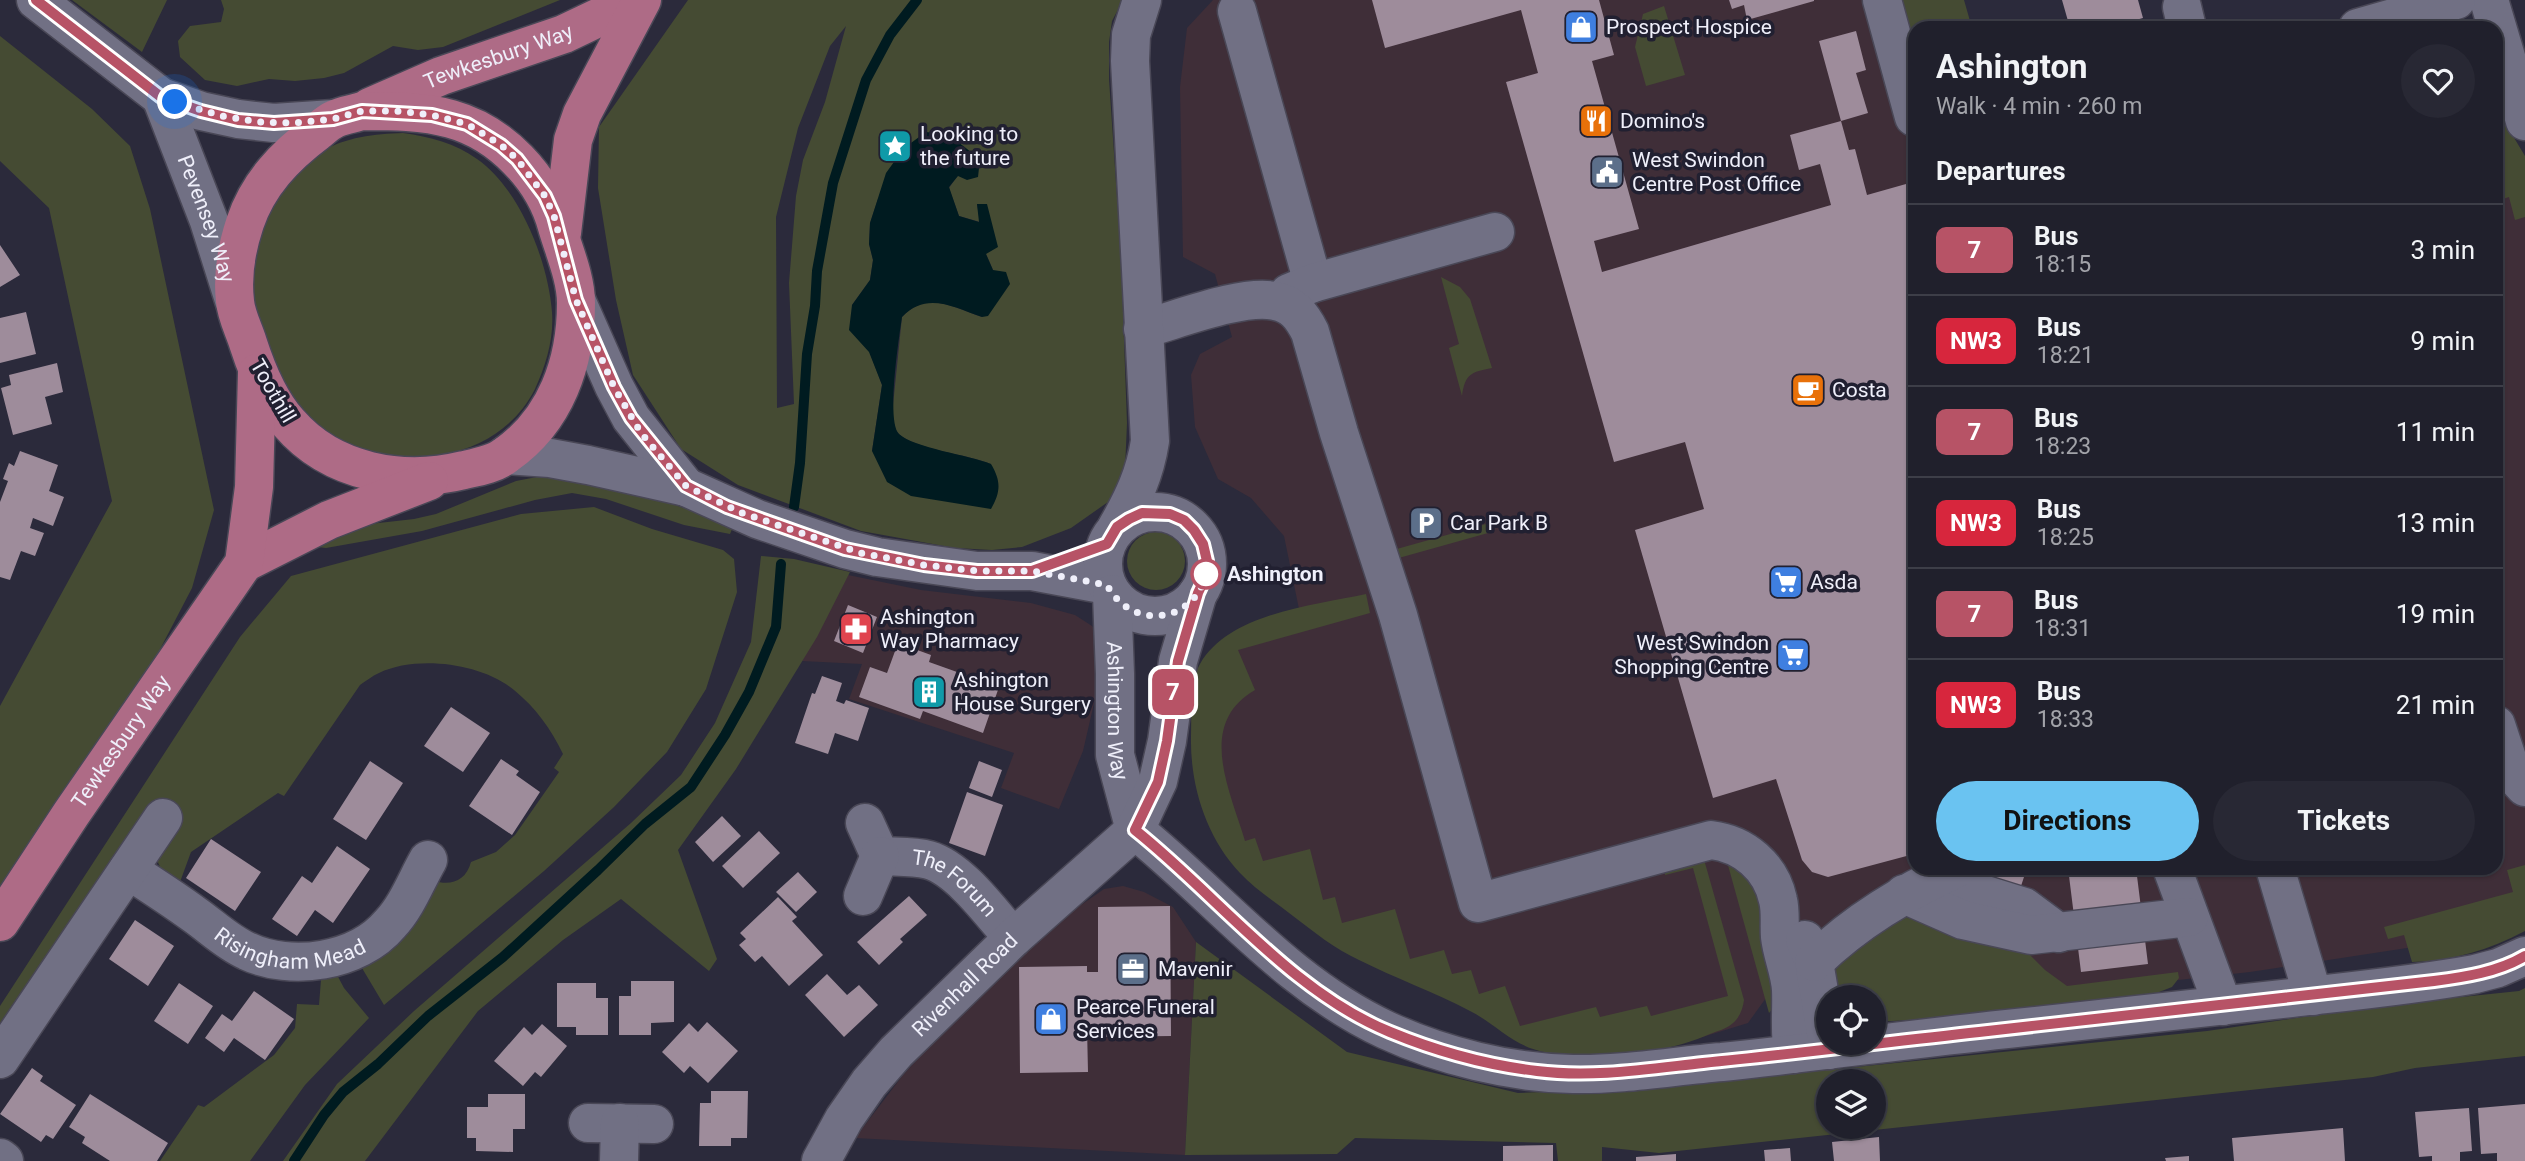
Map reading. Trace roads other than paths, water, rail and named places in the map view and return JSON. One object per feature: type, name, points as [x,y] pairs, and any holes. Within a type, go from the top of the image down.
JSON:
[{"type":"main road","name":"Tewkesbury Way","points":[[348,115],[441,76],[564,34],[635,0]]},
{"type":"main road","points":[[561,242],[573,140],[582,114],[642,0]]},
{"type":"main road","name":"Toothill","points":[[348,115],[432,115],[467,124],[517,159],[545,196],[554,216],[576,300],[570,361],[564,384],[538,425],[506,455],[493,462],[444,475],[409,478],[381,474],[338,460],[312,445],[287,422],[257,371],[235,302],[235,266],[248,212],[261,187],[289,156],[348,115]]},
{"type":"main road","name":"Tewkesbury Way","points":[[0,922],[244,563],[254,487],[257,371]]},
{"type":"main road","name":"Tewkesbury Way","points":[[244,563],[328,520],[444,475]]},
{"type":"street","points":[[36,0],[161,97],[238,120],[284,123],[348,115]]},
{"type":"street","points":[[1142,0],[1131,34],[1130,61],[1150,441],[1146,466],[1136,494],[1112,536],[1102,564],[1109,590],[1128,609],[1137,614],[1154,617],[1171,614],[1186,606],[1198,593],[1205,578],[1207,561],[1203,544],[1150,441]]},
{"type":"street","points":[[1882,0],[1908,95]]},
{"type":"street","points":[[2359,18],[2456,0]]},
{"type":"street","points":[[2489,0],[2495,21]]},
{"type":"street","points":[[1237,11],[1313,283]]},
{"type":"street","points":[[2503,47],[2525,121]]},
{"type":"street","name":"Pevensey Way","points":[[161,97],[209,221],[235,302]]},
{"type":"street","points":[[1277,301],[1293,290],[1313,283],[1495,232]]},
{"type":"street","points":[[576,300],[614,387],[631,418],[686,486]]},
{"type":"street","points":[[1143,328],[1247,301],[1277,301],[1297,311],[1303,318],[1310,332],[1339,433],[1398,615],[1478,903],[1711,840],[1731,845],[1756,860],[1771,880],[1779,904],[1780,938],[1791,990],[1789,1015],[1811,1052]]},
{"type":"street","points":[[506,455],[550,458],[686,486],[742,513],[845,549],[924,565],[977,571],[1032,571],[1109,590]]},
{"type":"street","points":[[1032,571],[1112,536],[1135,516],[1156,512],[1170,514],[1184,520],[1194,530]]},
{"type":"street","name":"Ashington Way","points":[[1109,590],[1115,674],[1115,755],[1135,830]]},
{"type":"street","name":"Ashington Way","points":[[1135,830],[1158,782],[1167,741],[1178,661],[1198,593]]},
{"type":"street","points":[[2503,746],[2512,773],[2525,788]]},
{"type":"street","points":[[0,1059],[163,818]]},
{"type":"street","points":[[1135,830],[1315,989],[1387,1031],[1439,1050],[1537,1072],[1609,1073],[2313,996],[2476,974],[2525,956]]},
{"type":"street","name":"Rivenhall Road","points":[[821,1161],[844,1119],[869,1083],[930,1017],[1013,938],[1135,830]]},
{"type":"street","name":"The Forum","points":[[863,896],[872,839],[931,860],[946,869],[963,882],[1013,938]]},
{"type":"street","name":"Risingham Mead","points":[[128,870],[193,913],[220,936],[251,953],[293,961],[313,961],[355,951],[389,926],[402,909],[428,860]]},
{"type":"street","points":[[2174,875],[2223,1006]]},
{"type":"street","points":[[2277,875],[2313,996]]},
{"type":"street","points":[[1814,962],[1870,914],[1932,880],[2024,906],[2059,933],[2189,917]]},
{"type":"street","points":[[1779,904],[1800,928],[1814,962],[1811,1052]]},
{"type":"street","points":[[619,1161],[620,1123]]},
{"type":"waterway","points":[[794,507],[800,463],[807,354],[815,306],[817,271],[833,183],[866,80],[890,35],[917,0]]},
{"type":"waterway","points":[[294,1161],[324,1115],[343,1092],[378,1064],[428,1016],[503,957],[645,824],[691,787],[749,692],[776,627],[781,564]]},
{"type":"place","name":"Prospect Hospice","points":[[1581,27]]},
{"type":"place","name":"Domino's","points":[[1596,121]]},
{"type":"place","name":"Looking to the future","points":[[895,146]]},
{"type":"place","name":"West Swindon Centre Post Office","points":[[1607,172]]},
{"type":"place","name":"Costa","points":[[1808,390]]},
{"type":"place","name":"Car Park B","points":[[1426,523]]},
{"type":"place","name":"Ashington","points":[[1206,574]]},
{"type":"place","name":"Asda","points":[[1786,582]]},
{"type":"place","name":"Ashington Way Pharmacy","points":[[856,629]]},
{"type":"place","name":"West Swindon Shopping Centre","points":[[1793,655]]},
{"type":"place","name":"Ashington House Surgery","points":[[929,692]]},
{"type":"place","name":"Mavenir","points":[[1133,969]]},
{"type":"place","name":"Pearce Funeral Services","points":[[1051,1019]]}]
